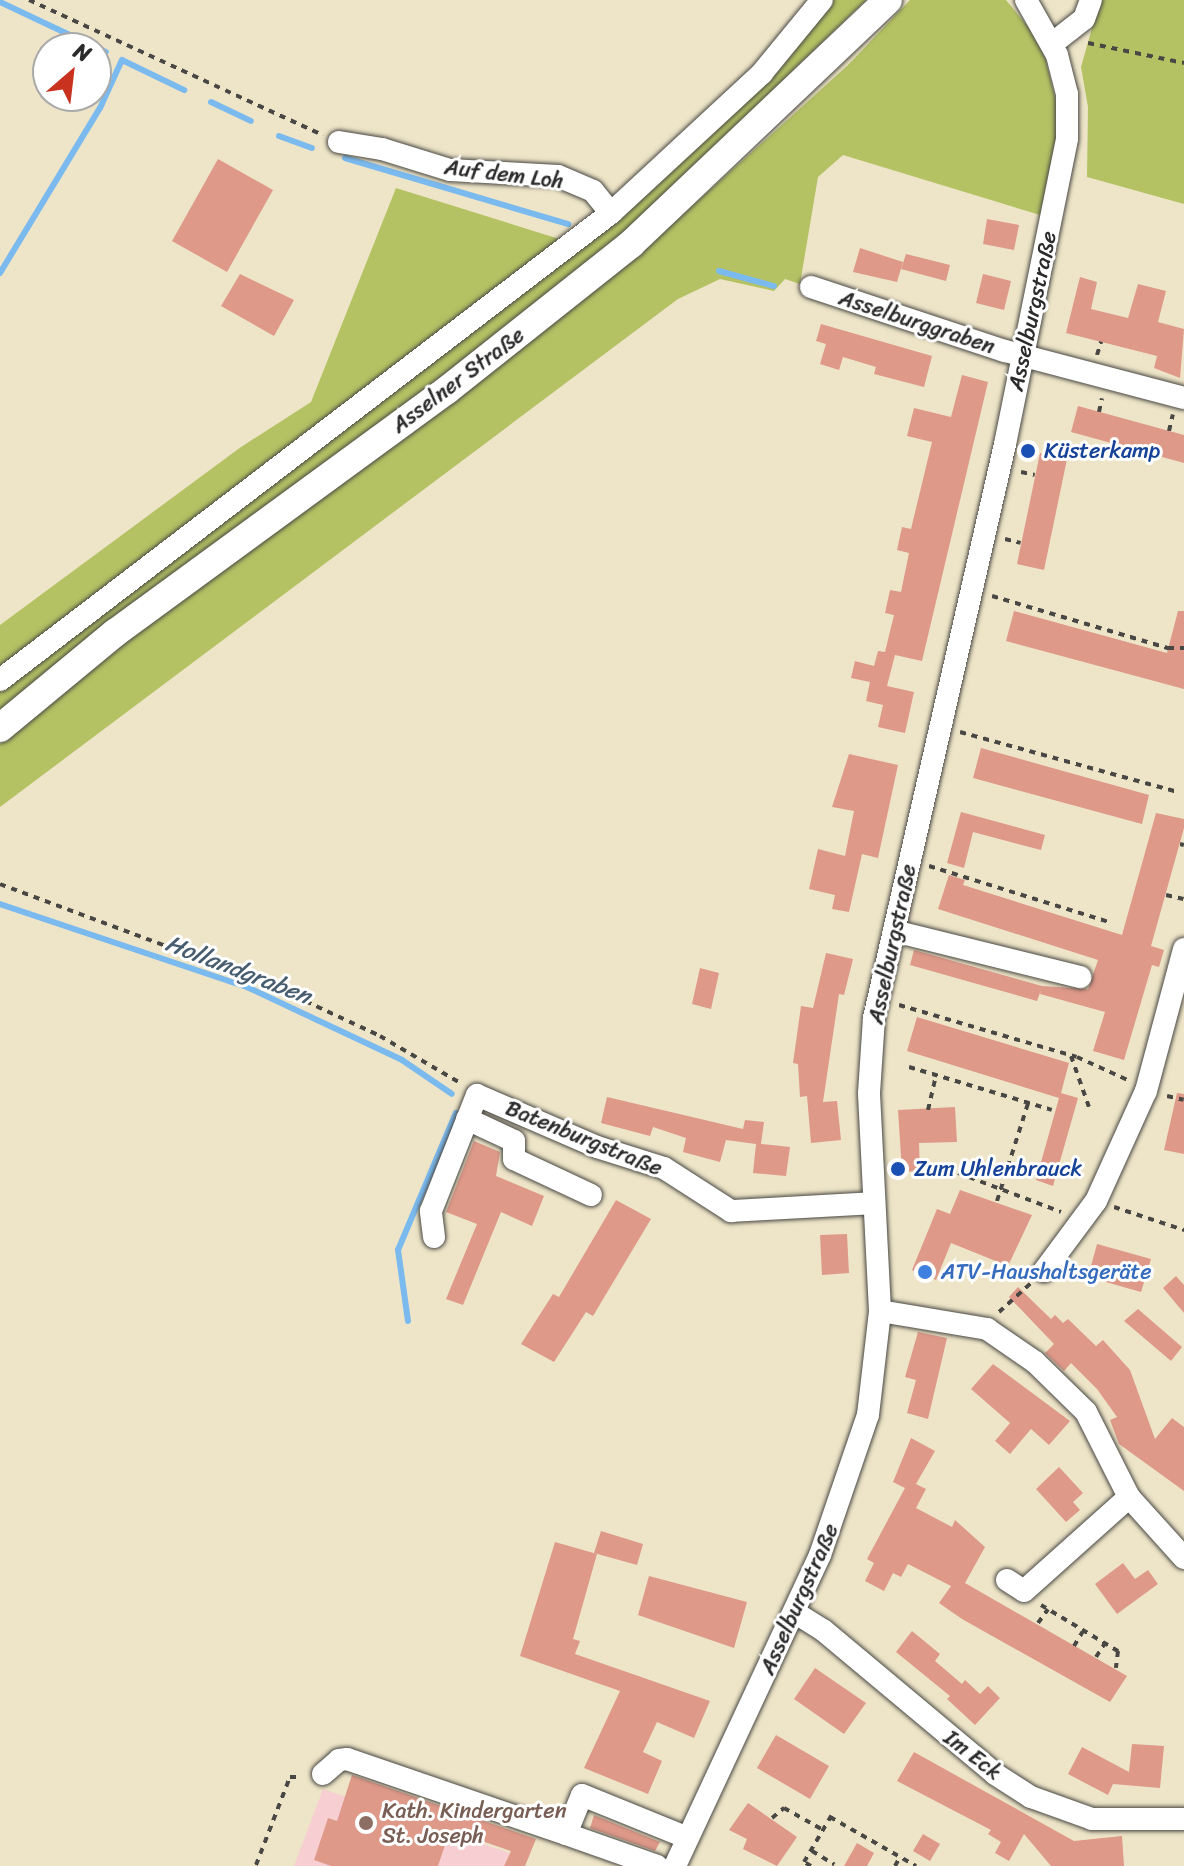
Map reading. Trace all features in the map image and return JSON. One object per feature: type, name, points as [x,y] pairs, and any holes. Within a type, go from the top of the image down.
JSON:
[{"type":"main road","name":"Asselner Straße","points":[[0,728],[150,607],[447,390],[620,253],[783,105],[888,0]]},
{"type":"street","points":[[0,680],[611,213],[762,73],[822,0]]},
{"type":"street","points":[[1053,43],[1074,29],[1091,0]]},
{"type":"street","name":"Asselburgstraße","points":[[673,1865],[834,1523],[864,1428],[880,1311],[869,1093],[874,1018],[1023,356],[1067,138],[1067,94],[1053,43],[1025,2]]},
{"type":"street","name":"Auf dem Loh","points":[[339,142],[382,149],[450,170],[558,176],[593,191],[611,213]]},
{"type":"street","name":"Asselburggraben","points":[[811,287],[1023,356]]},
{"type":"street","points":[[1023,356],[1179,404]]},
{"type":"street","points":[[894,931],[1080,977]]},
{"type":"street","points":[[1044,1271],[1096,1201],[1146,1091],[1184,949]]},
{"type":"street","points":[[434,1237],[431,1211],[477,1095]]},
{"type":"street","name":"Batenburgstraße","points":[[477,1095],[597,1147],[664,1168],[731,1211],[874,1203]]},
{"type":"street","points":[[467,1119],[514,1141],[514,1159],[591,1195]]},
{"type":"street","points":[[880,1311],[987,1329],[1035,1362],[1086,1412],[1129,1497],[1184,1558]]},
{"type":"street","points":[[1016,1586],[1129,1497]]},
{"type":"street","name":"Im Eck","points":[[794,1612],[823,1630],[995,1774],[1031,1797],[1092,1819],[1184,1819]]},
{"type":"street","points":[[323,1774],[347,1759],[566,1834],[673,1865]]},
{"type":"street","points":[[566,1834],[582,1795],[688,1838]]},
{"type":"path","points":[[29,0],[339,142]]},
{"type":"path","points":[[1074,29],[1091,44],[1184,63]]},
{"type":"path","points":[[1099,412],[1103,393]]},
{"type":"path","points":[[1169,431],[1179,404]]},
{"type":"path","points":[[1021,472],[1035,475]]},
{"type":"path","points":[[1005,539],[1021,543]]},
{"type":"path","points":[[992,596],[1145,638],[1168,648],[1184,648]]},
{"type":"path","points":[[1040,618],[1042,610]]},
{"type":"path","points":[[1091,632],[1094,624]]},
{"type":"path","points":[[1143,646],[1145,638]]},
{"type":"path","points":[[960,732],[1178,792]]},
{"type":"path","points":[[929,866],[1109,922]]},
{"type":"path","points":[[0,884],[273,986],[380,1036],[477,1095]]},
{"type":"path","points":[[1166,895],[1184,899]]},
{"type":"path","points":[[899,1005],[1071,1055],[1146,1091]]},
{"type":"path","points":[[1071,1055],[1089,1107]]},
{"type":"path","points":[[909,1067],[1052,1110]]},
{"type":"path","points":[[928,1110],[936,1076]]},
{"type":"path","points":[[997,1201],[1028,1103]]},
{"type":"path","points":[[934,1174],[958,1173],[1074,1214]]},
{"type":"path","points":[[1096,1201],[1184,1230]]},
{"type":"path","points":[[987,1329],[1044,1271]]},
{"type":"path","points":[[1016,1586],[1118,1651],[1116,1668]]},
{"type":"path","points":[[1038,1623],[1048,1609]]},
{"type":"path","points":[[1074,1646],[1084,1631]]},
{"type":"path","points":[[1096,1657],[1105,1643]]},
{"type":"path","points":[[256,1865],[290,1777],[323,1774]]},
{"type":"path","points":[[772,1818],[784,1808],[823,1830]]},
{"type":"path","points":[[811,1866],[804,1862],[834,1811]]},
{"type":"path","points":[[830,1817],[916,1866]]},
{"type":"path","points":[[811,1851],[834,1864]]},
{"type":"path","points":[[895,1866],[900,1857]]},
{"type":"shaded area","name":"Kath. Kindergarten St. Joseph","points":[[323,1789],[510,1853],[504,1866],[294,1866]]},
{"type":"green space","points":[[830,0],[866,0],[598,258],[0,712],[0,688],[459,343]]},
{"type":"green space","points":[[910,0],[1006,0],[1029,28],[1045,57],[1056,102],[1057,133],[1040,215],[843,155],[818,177],[800,284],[785,279],[774,291],[720,279],[678,299],[0,807],[0,744],[71,682],[668,228],[848,65]]},
{"type":"green space","points":[[1100,0],[1184,0],[1184,204],[1087,177],[1088,107],[1081,67]]},
{"type":"green space","points":[[396,188],[569,242],[0,672],[0,625],[241,447],[311,402]]},
{"type":"building","points":[[218,159],[273,190],[227,272],[172,241]]},
{"type":"building","points":[[987,219],[1019,225],[1014,250],[983,244]]},
{"type":"building","points":[[860,248],[903,262],[897,282],[853,272]]},
{"type":"building","points":[[906,254],[950,265],[946,281],[901,269]]},
{"type":"building","points":[[240,274],[294,300],[274,336],[221,306]]},
{"type":"building","points":[[983,274],[1011,281],[1004,310],[976,303]]},
{"type":"building","points":[[1080,277],[1097,282],[1091,309],[1128,318],[1138,284],[1166,291],[1158,322],[1184,329],[1180,378],[1154,368],[1157,356],[1066,333]]},
{"type":"building","points":[[821,324],[932,356],[924,387],[874,374],[876,367],[843,357],[839,370],[820,364],[826,344],[816,341]]},
{"type":"building","points":[[962,375],[988,382],[922,661],[895,655],[887,686],[914,692],[905,733],[878,727],[883,705],[866,701],[870,682],[851,678],[855,661],[874,666],[878,651],[885,652],[894,615],[885,613],[890,590],[901,592],[909,553],[897,550],[902,527],[911,529],[932,442],[907,436],[914,408],[951,417]]},
{"type":"building","points":[[1078,406],[1184,435],[1184,463],[1071,432]]},
{"type":"building","points":[[1040,453],[1067,459],[1044,570],[1017,564]]},
{"type":"building","points":[[1014,611],[1167,653],[1178,611],[1184,611],[1184,689],[1006,641]]},
{"type":"building","points":[[981,748],[1149,795],[1142,824],[973,778]]},
{"type":"building","points":[[849,754],[898,765],[878,858],[862,854],[849,912],[832,909],[835,895],[809,889],[818,849],[845,856],[854,811],[832,807]]},
{"type":"building","points":[[961,812],[1045,835],[1041,850],[973,832],[964,868],[947,863]]},
{"type":"building","points":[[1156,813],[1184,819],[1184,828],[1151,946],[1164,950],[1159,967],[1152,965],[1124,1060],[1093,1051],[1105,1012],[1040,994],[1041,990],[1037,1001],[910,965],[914,950],[1042,986],[1088,989],[1098,960],[938,909],[949,875],[965,880],[963,885],[1122,935]]},
{"type":"building","points":[[826,953],[853,959],[844,995],[839,994],[823,1102],[837,1101],[841,1140],[811,1143],[807,1096],[800,1097],[798,1064],[793,1063],[801,1006],[813,1008]]},
{"type":"building","points":[[700,968],[719,973],[711,1009],[692,1004]]},
{"type":"building","points":[[917,1017],[1069,1063],[1061,1093],[1078,1098],[1053,1186],[1036,1180],[1059,1098],[907,1051]]},
{"type":"building","points":[[1177,1093],[1184,1094],[1184,1154],[1164,1150]]},
{"type":"building","points":[[607,1097],[743,1129],[745,1120],[764,1122],[761,1144],[790,1147],[786,1176],[753,1173],[756,1144],[726,1140],[720,1162],[683,1152],[686,1138],[653,1127],[650,1136],[601,1123]]},
{"type":"building","points":[[955,1107],[957,1142],[919,1143],[920,1171],[902,1172],[898,1110]]},
{"type":"building","points":[[474,1141],[500,1152],[496,1176],[544,1196],[532,1226],[501,1212],[463,1305],[446,1299],[477,1224],[446,1212]]},
{"type":"building","points":[[960,1190],[1032,1215],[1008,1266],[951,1243],[936,1280],[912,1270],[937,1209],[950,1214]]},
{"type":"building","points":[[616,1200],[651,1219],[593,1316],[586,1312],[554,1362],[521,1344],[553,1294],[559,1297]]},
{"type":"building","points":[[847,1234],[849,1273],[822,1275],[820,1235]]},
{"type":"building","points":[[1097,1244],[1151,1259],[1141,1292],[1088,1277]]},
{"type":"building","points":[[1176,1276],[1184,1285],[1184,1313],[1163,1288]]},
{"type":"building","points":[[1018,1287],[1051,1319],[1055,1315],[1063,1323],[1068,1319],[1096,1346],[1103,1340],[1130,1370],[1155,1439],[1172,1418],[1184,1427],[1184,1491],[1119,1444],[1110,1420],[1117,1417],[1097,1389],[1071,1363],[1064,1371],[1045,1353],[1054,1344],[1009,1297]]},
{"type":"building","points":[[1138,1309],[1182,1347],[1171,1361],[1124,1321]]},
{"type":"building","points":[[918,1332],[947,1338],[928,1419],[907,1413],[916,1380],[905,1377]]},
{"type":"building","points":[[993,1364],[1070,1421],[1049,1445],[1031,1429],[1010,1454],[995,1441],[1010,1423],[971,1389]]},
{"type":"building","points":[[911,1438],[935,1451],[916,1484],[926,1489],[916,1508],[952,1527],[955,1520],[985,1547],[965,1583],[1127,1676],[1110,1702],[962,1619],[939,1603],[951,1586],[908,1564],[901,1577],[893,1573],[884,1591],[865,1581],[874,1563],[867,1559],[905,1488],[893,1482]]},
{"type":"building","points":[[1059,1467],[1083,1493],[1073,1502],[1080,1510],[1066,1522],[1036,1489]]},
{"type":"building","points":[[601,1531],[643,1544],[637,1565],[594,1553]]},
{"type":"building","points":[[555,1542],[597,1554],[573,1639],[580,1641],[575,1654],[710,1701],[694,1738],[657,1722],[643,1752],[662,1761],[648,1794],[584,1768],[620,1691],[520,1656]]},
{"type":"building","points":[[1123,1563],[1135,1579],[1148,1570],[1158,1584],[1117,1614],[1095,1584]]},
{"type":"building","points":[[649,1576],[747,1602],[734,1648],[638,1615]]},
{"type":"building","points":[[912,1631],[940,1654],[935,1661],[962,1684],[965,1680],[980,1694],[988,1686],[1000,1698],[975,1725],[947,1699],[950,1696],[896,1652]]},
{"type":"building","points":[[815,1668],[866,1703],[844,1734],[794,1699]]},
{"type":"building","points":[[776,1735],[829,1766],[810,1799],[757,1768]]},
{"type":"building","points":[[1132,1744],[1164,1746],[1160,1788],[1113,1784],[1108,1795],[1068,1774],[1082,1747],[1129,1772]]},
{"type":"building","points":[[914,1752],[1074,1841],[1122,1836],[1124,1866],[1051,1866],[1024,1834],[1009,1861],[995,1853],[1001,1842],[988,1834],[991,1830],[897,1781]]},
{"type":"building","points":[[352,1775],[536,1839],[525,1866],[504,1866],[511,1851],[450,1830],[438,1866],[331,1866],[314,1860],[328,1818],[337,1821]]},
{"type":"building","points":[[748,1803],[797,1837],[777,1866],[743,1849],[747,1839],[729,1830]]},
{"type":"building","points":[[594,1815],[660,1842],[655,1851],[590,1828]]},
{"type":"building","points":[[923,1834],[940,1844],[930,1861],[913,1851]]},
{"type":"building","points":[[857,1843],[874,1853],[867,1866],[844,1866]]},
{"type":"waterway","name":"Asselburggraben","points":[[0,2],[64,32]]},
{"type":"waterway","name":"Asselburggraben","points":[[0,273],[100,108],[122,60]]},
{"type":"waterway","points":[[124,61],[184,90]]},
{"type":"waterway","points":[[211,102],[251,121]]},
{"type":"waterway","points":[[279,136],[312,148]]},
{"type":"waterway","points":[[345,158],[568,224]]},
{"type":"waterway","points":[[719,271],[774,286]]},
{"type":"waterway","name":"Hollandgraben","points":[[0,904],[247,987],[402,1060],[452,1094]]},
{"type":"waterway","name":"Hollandgraben","points":[[408,1321],[398,1250],[456,1113]]},
{"type":"place","name":"Küsterkamp","points":[[1028,451]]},
{"type":"place","name":"Zum Uhlenbrauck","points":[[898,1169]]},
{"type":"place","name":"ATV-Haushaltsgeräte","points":[[925,1272]]},
{"type":"place","name":"Kath. Kindergarten St. Joseph","points":[[366,1823]]}]
